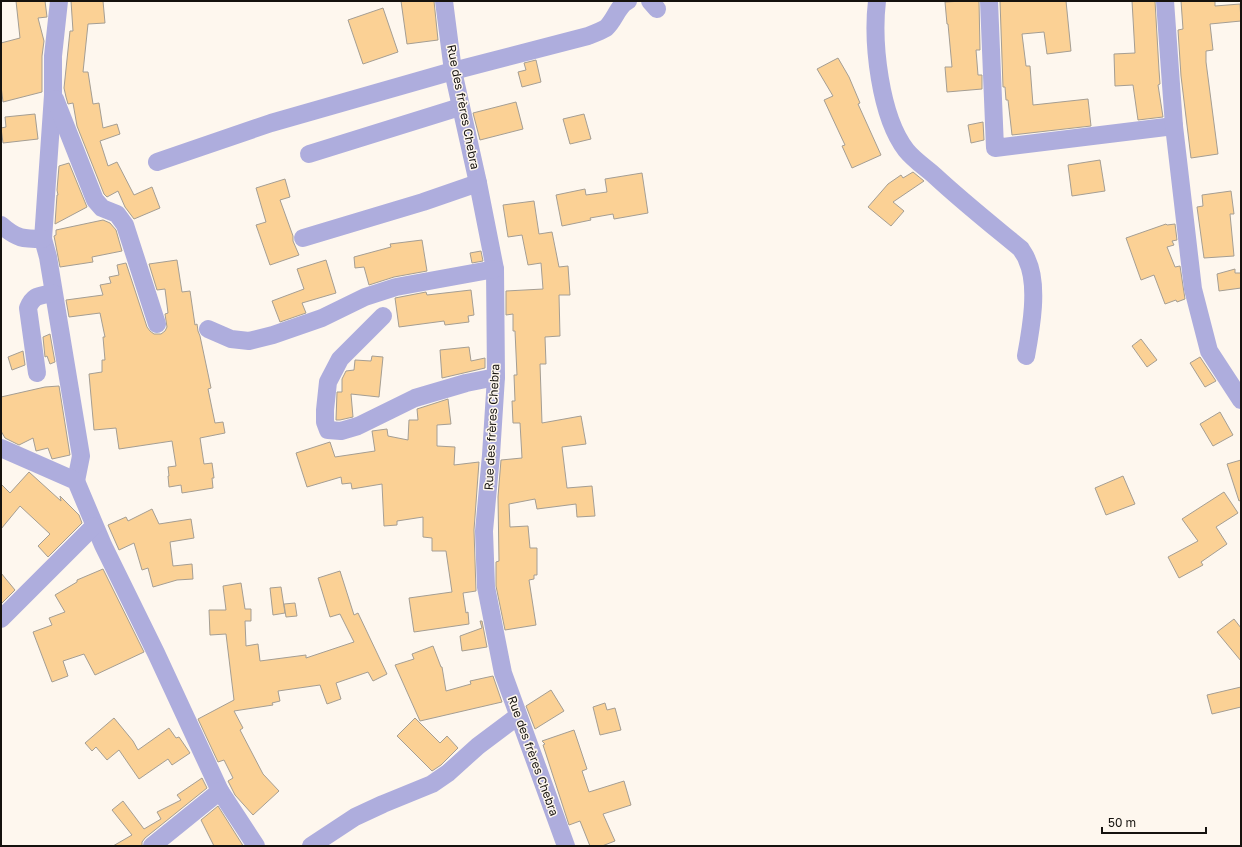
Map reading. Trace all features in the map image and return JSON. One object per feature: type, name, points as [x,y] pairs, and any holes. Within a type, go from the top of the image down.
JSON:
[{"type":"street","points":[[59,1],[53,56],[53,94],[43,239],[81,456],[76,481],[94,526],[220,791],[256,846]]},
{"type":"street","name":"Rue des frères Chebra","points":[[444,1],[453,71],[478,183],[495,269],[496,377],[492,454],[484,531],[486,587],[503,673],[566,846]]},
{"type":"street","points":[[157,162],[271,123],[453,71],[588,36],[605,28],[615,17],[623,3],[628,1]]},
{"type":"street","points":[[878,1],[875,21],[876,44],[884,99],[895,132],[907,151],[959,198],[1021,249],[1028,260],[1033,282],[1031,327],[1026,356]]},
{"type":"street","points":[[989,1],[995,148],[1174,126]]},
{"type":"street","points":[[1165,1],[1174,126],[1193,289],[1209,351],[1241,400]]},
{"type":"street","points":[[53,94],[95,200],[102,208],[117,214],[125,224],[157,324]]},
{"type":"street","points":[[309,154],[460,107]]},
{"type":"street","points":[[303,238],[423,202],[478,183]]},
{"type":"street","points":[[1,225],[11,234],[26,239],[43,239]]},
{"type":"street","points":[[208,329],[231,339],[249,341],[273,336],[315,320],[365,297],[396,287],[495,269]]},
{"type":"street","points":[[37,373],[28,308],[31,301],[35,297],[53,293]]},
{"type":"street","points":[[383,316],[340,359],[328,382],[325,422],[328,430],[341,431],[358,426],[415,398],[466,383],[496,377]]},
{"type":"street","points":[[1,448],[76,481]]},
{"type":"street","points":[[1,619],[94,526]]},
{"type":"street","points":[[311,846],[355,817],[432,784],[448,773],[478,746],[518,716]]},
{"type":"street","points":[[152,846],[220,791]]},
{"type":"building","points":[[16,1],[45,1],[47,17],[38,18],[44,41],[42,56],[42,92],[3,102],[1,86],[1,43],[20,38]]},
{"type":"building","points":[[71,1],[103,1],[105,23],[88,24],[83,72],[88,72],[93,104],[99,103],[103,128],[117,124],[120,134],[100,141],[108,166],[117,162],[134,195],[152,187],[160,208],[134,219],[125,207],[118,191],[107,197],[104,194],[77,126],[73,103],[68,104],[64,88],[70,31],[73,31]]},
{"type":"building","points":[[401,1],[434,1],[438,40],[407,44]]},
{"type":"building","points":[[979,1],[980,50],[976,50],[978,75],[982,75],[982,89],[947,92],[945,67],[952,67],[945,2]]},
{"type":"building","points":[[1000,1],[1066,1],[1071,51],[1047,54],[1044,32],[1022,34],[1026,66],[1030,66],[1033,105],[1088,99],[1091,126],[1012,135],[1008,100],[1006,100],[1005,87],[1003,87]]},
{"type":"building","points":[[1132,1],[1155,1],[1160,84],[1158,85],[1163,117],[1138,120],[1133,85],[1115,86],[1114,54],[1135,53]]},
{"type":"building","points":[[1181,1],[1215,1],[1215,6],[1240,4],[1241,21],[1210,24],[1213,50],[1206,51],[1206,62],[1218,154],[1191,158],[1181,76],[1178,30],[1183,29]]},
{"type":"building","points":[[383,8],[398,52],[363,64],[348,20]]},
{"type":"building","points":[[838,58],[849,77],[860,103],[858,104],[881,155],[852,168],[842,146],[845,145],[824,100],[833,96],[817,69]]},
{"type":"building","points":[[536,60],[541,82],[522,87],[518,72],[526,70],[524,63]]},
{"type":"building","points":[[516,102],[523,129],[480,140],[473,113]]},
{"type":"building","points":[[35,114],[38,139],[3,143],[1,128],[6,127],[5,117]]},
{"type":"building","points":[[584,114],[591,139],[570,144],[563,119]]},
{"type":"building","points":[[983,122],[984,140],[971,143],[968,125]]},
{"type":"building","points":[[1100,160],[1105,191],[1072,196],[1068,165]]},
{"type":"building","points":[[69,163],[87,207],[55,224],[59,166]]},
{"type":"building","points":[[913,172],[924,181],[893,202],[904,211],[891,226],[868,207],[888,184],[901,175],[903,178]]},
{"type":"building","points":[[642,173],[648,213],[614,219],[613,214],[590,218],[591,220],[562,226],[556,195],[585,189],[586,195],[607,192],[605,179]]},
{"type":"building","points":[[285,179],[290,197],[280,200],[299,255],[270,265],[256,225],[266,222],[256,188]]},
{"type":"building","points":[[1231,191],[1234,214],[1230,214],[1234,256],[1204,258],[1197,207],[1203,206],[1202,195]]},
{"type":"building","points":[[534,201],[539,234],[552,232],[559,267],[568,266],[570,295],[559,295],[560,336],[545,337],[546,364],[540,364],[542,423],[581,416],[586,444],[562,447],[567,488],[592,486],[595,516],[577,517],[576,504],[537,509],[535,499],[509,504],[510,527],[528,526],[530,548],[537,548],[537,575],[534,575],[534,579],[529,580],[536,625],[505,630],[496,586],[496,562],[499,561],[498,497],[501,460],[522,458],[520,423],[513,423],[512,401],[515,401],[514,375],[517,375],[515,331],[513,331],[513,314],[506,315],[506,291],[543,289],[541,263],[528,265],[522,235],[508,237],[503,205]]},
{"type":"building","points":[[103,220],[110,223],[116,230],[122,251],[92,257],[93,262],[60,267],[54,236],[56,235],[56,230]]},
{"type":"building","points":[[1166,224],[1175,224],[1177,240],[1172,241],[1174,245],[1167,247],[1175,267],[1180,266],[1185,299],[1177,302],[1176,300],[1165,304],[1154,275],[1141,280],[1126,238]]},
{"type":"building","points":[[422,240],[427,271],[394,277],[369,285],[364,267],[355,268],[354,257],[391,247],[390,244]]},
{"type":"building","points":[[481,251],[483,261],[472,263],[470,253]]},
{"type":"building","points":[[177,260],[182,292],[190,291],[195,325],[197,324],[211,388],[208,389],[215,423],[223,422],[225,433],[200,438],[204,464],[212,463],[214,478],[212,478],[213,488],[182,493],[181,485],[169,487],[168,467],[176,466],[172,441],[119,449],[116,428],[94,430],[89,374],[102,372],[102,360],[105,360],[103,337],[105,337],[100,313],[69,317],[66,300],[103,295],[100,285],[111,283],[109,277],[119,275],[117,265],[126,263],[147,327],[154,334],[161,334],[167,327],[165,314],[168,313],[165,289],[157,290],[149,264]]},
{"type":"building","points":[[326,260],[336,293],[302,303],[306,313],[280,322],[272,301],[304,289],[297,269]]},
{"type":"building","points":[[1235,269],[1235,273],[1241,273],[1241,288],[1219,291],[1217,274]]},
{"type":"building","points":[[471,290],[474,315],[468,316],[469,322],[445,325],[444,321],[399,327],[395,298],[426,292],[427,295]]},
{"type":"building","points":[[50,334],[55,362],[50,364],[47,356],[45,357],[43,337]]},
{"type":"building","points":[[1141,339],[1157,360],[1147,367],[1132,346]]},
{"type":"building","points":[[469,347],[471,361],[485,358],[485,368],[442,378],[440,350]]},
{"type":"building","points":[[23,351],[25,365],[12,370],[8,357]]},
{"type":"building","points":[[372,356],[383,357],[379,397],[351,394],[353,417],[336,420],[337,392],[342,392],[342,379],[346,371],[354,370],[355,360],[371,361]]},
{"type":"building","points":[[1200,357],[1216,381],[1205,387],[1190,363]]},
{"type":"building","points":[[59,386],[70,455],[52,459],[48,448],[36,451],[33,438],[19,445],[5,438],[1,431],[1,397],[45,387]]},
{"type":"building","points":[[448,399],[451,424],[437,425],[437,446],[455,447],[454,465],[479,462],[474,530],[476,591],[463,593],[466,613],[468,612],[469,624],[414,632],[409,598],[452,592],[446,551],[432,551],[432,538],[423,537],[423,517],[397,521],[397,525],[384,526],[382,484],[352,489],[351,483],[342,484],[341,477],[307,487],[296,453],[330,442],[335,457],[375,451],[372,431],[387,429],[388,436],[408,440],[409,420],[418,420],[417,409]]},
{"type":"building","points":[[1220,412],[1233,435],[1213,446],[1200,424]]},
{"type":"building","points":[[1241,460],[1241,500],[1239,501],[1227,464]]},
{"type":"building","points":[[29,472],[61,501],[60,496],[79,515],[82,523],[48,557],[38,546],[50,534],[20,506],[1,529],[1,484],[10,493]]},
{"type":"building","points":[[1123,476],[1135,504],[1106,515],[1095,488]]},
{"type":"building","points":[[1224,492],[1238,513],[1216,527],[1227,544],[1201,562],[1203,565],[1179,578],[1168,557],[1198,541],[1182,519]]},
{"type":"building","points":[[152,509],[159,524],[191,519],[194,538],[170,542],[173,566],[192,564],[193,579],[177,580],[153,587],[148,568],[142,570],[134,543],[119,550],[108,525],[126,517],[128,521]]},
{"type":"building","points":[[103,569],[144,652],[95,675],[84,654],[63,661],[68,676],[52,682],[33,632],[52,625],[49,618],[65,612],[55,595],[77,582],[77,580]]},
{"type":"building","points":[[340,571],[354,615],[358,613],[387,674],[373,681],[368,672],[336,683],[341,699],[327,704],[320,685],[278,691],[280,701],[272,703],[273,705],[234,711],[243,728],[240,730],[263,774],[279,791],[253,815],[235,795],[228,781],[233,778],[224,760],[218,762],[198,719],[234,700],[226,634],[210,635],[209,610],[226,610],[223,586],[241,583],[245,609],[251,609],[251,621],[245,621],[246,646],[258,644],[260,661],[306,655],[306,658],[354,642],[340,614],[330,617],[318,578]]},
{"type":"building","points":[[1,573],[15,590],[1,604]]},
{"type":"building","points":[[281,587],[285,613],[273,615],[270,588]]},
{"type":"building","points":[[295,603],[297,616],[286,617],[284,604]]},
{"type":"building","points":[[1234,619],[1241,628],[1241,661],[1217,632]]},
{"type":"building","points":[[480,621],[482,621],[487,647],[462,651],[460,636],[482,628]]},
{"type":"building","points":[[433,646],[442,667],[446,691],[471,684],[470,681],[493,676],[502,702],[420,721],[395,665],[414,659],[412,654]]},
{"type":"building","points":[[1241,687],[1241,707],[1212,714],[1207,695]]},
{"type":"building","points":[[551,690],[564,711],[535,729],[526,706]]},
{"type":"building","points":[[605,703],[607,710],[615,708],[621,730],[600,735],[593,707]]},
{"type":"building","points":[[114,718],[133,741],[138,750],[169,728],[176,738],[179,737],[190,753],[172,765],[168,759],[139,779],[119,750],[107,760],[96,747],[92,751],[85,743]]},
{"type":"building","points":[[415,718],[440,743],[447,736],[458,748],[441,765],[432,771],[397,736]]},
{"type":"building","points":[[574,730],[587,769],[582,771],[589,792],[624,781],[631,805],[603,814],[615,841],[602,846],[590,846],[580,821],[569,825],[543,745],[545,744],[542,741]]},
{"type":"building","points":[[202,778],[207,788],[145,838],[142,842],[142,846],[113,846],[132,835],[112,810],[123,801],[144,829],[161,819],[157,812],[181,800],[177,795]]},
{"type":"building","points":[[218,806],[243,846],[214,846],[201,820]]}]
